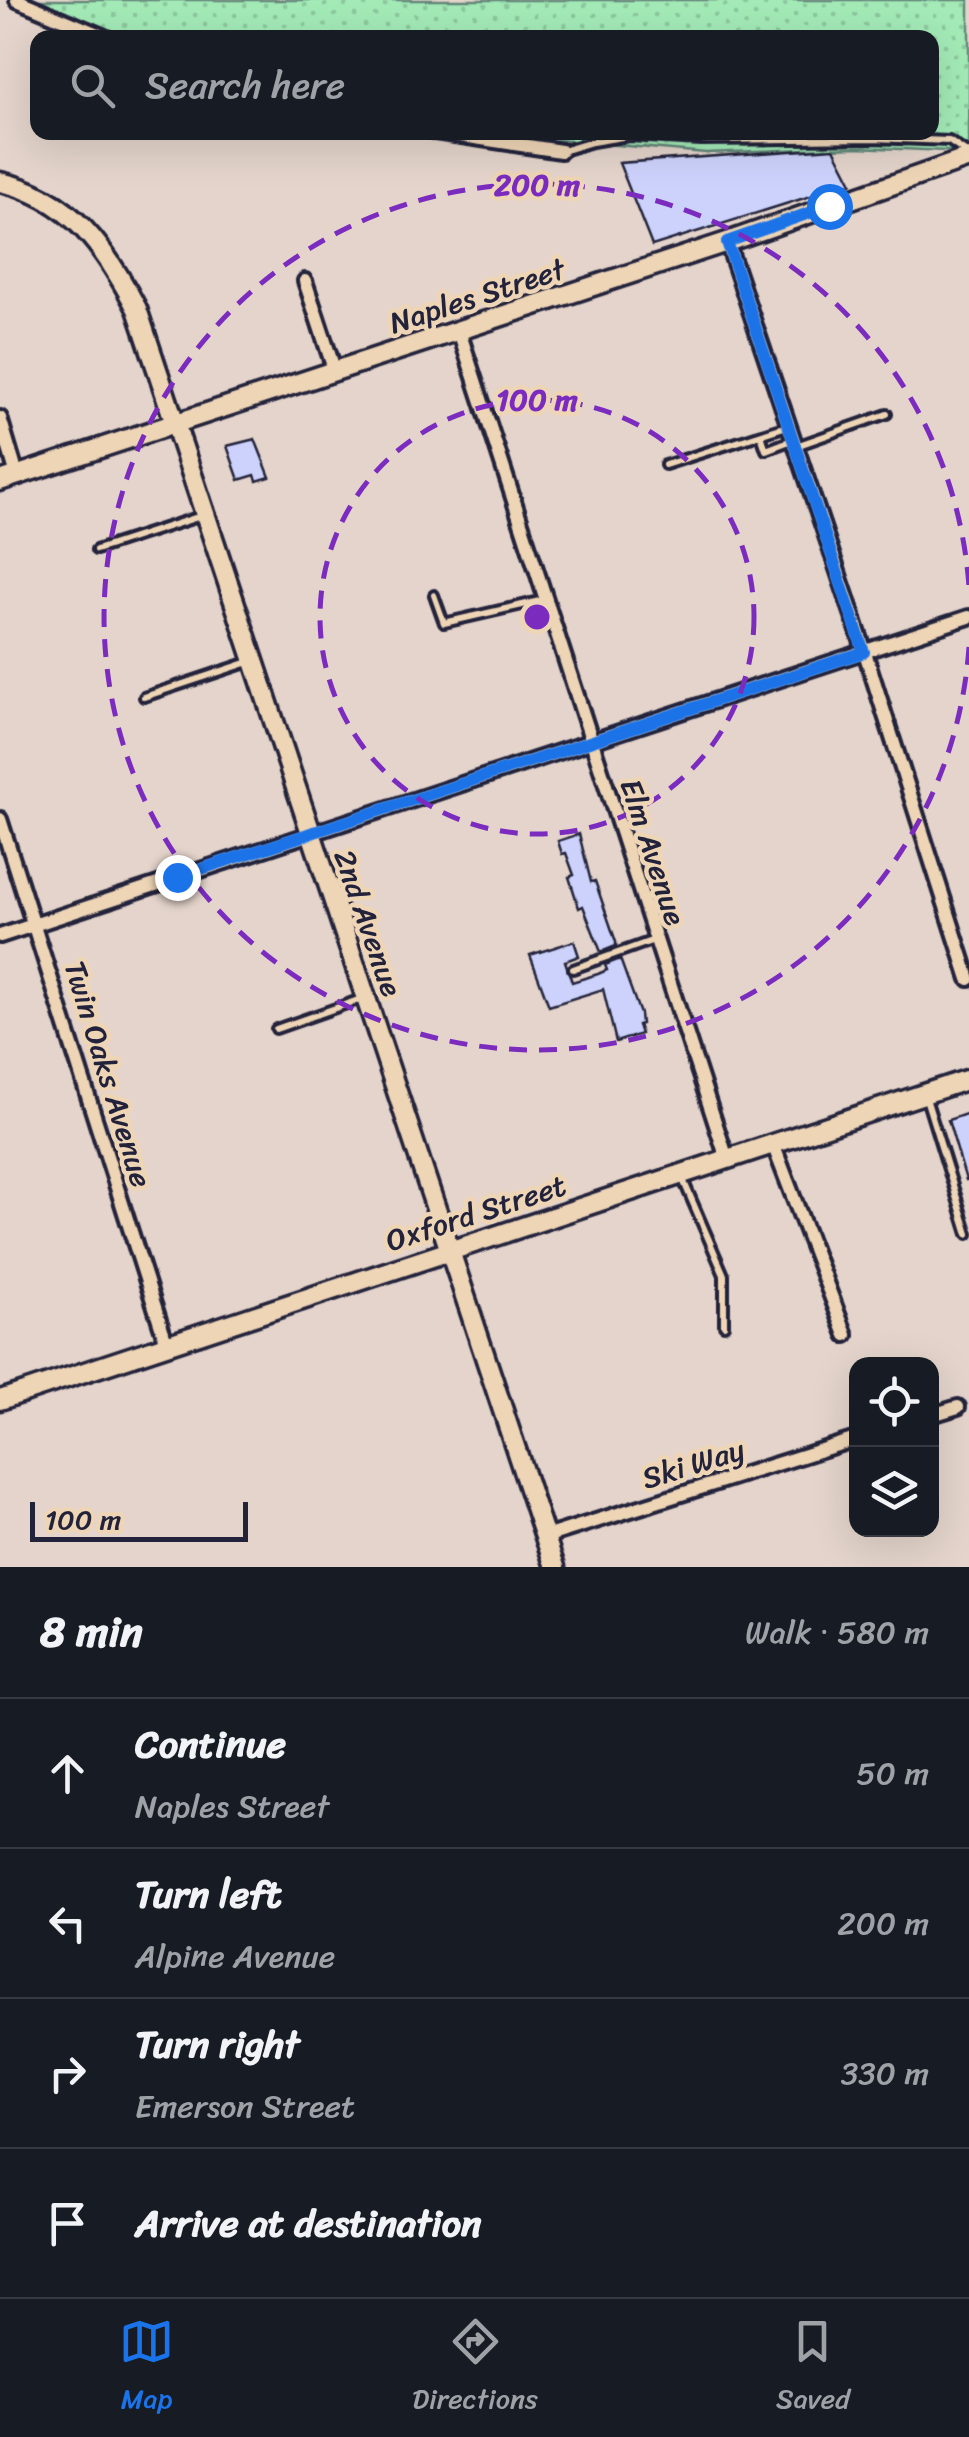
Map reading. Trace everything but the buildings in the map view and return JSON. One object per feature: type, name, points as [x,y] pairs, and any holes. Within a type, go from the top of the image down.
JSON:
[{"type":"street","points":[[17,0],[88,30]]},
{"type":"street","points":[[487,140],[561,151]]},
{"type":"street","name":"Naples Street","points":[[8,478],[727,242],[969,156]]},
{"type":"street","name":"2nd Avenue","points":[[0,182],[36,195],[72,217],[108,253],[137,309],[555,1567]]},
{"type":"street","points":[[727,242],[969,978]]},
{"type":"street","points":[[305,281],[334,372]]},
{"type":"street","name":"Elm Avenue","points":[[458,331],[727,1159]]},
{"type":"street","points":[[0,418],[8,478]]},
{"type":"street","points":[[0,936],[969,617]]},
{"type":"street","name":"Twin Oaks Avenue","points":[[0,819],[167,1345]]},
{"type":"street","name":"Oxford Street","points":[[0,1400],[969,1080]]},
{"type":"street","points":[[773,1144],[846,1335]]},
{"type":"street","points":[[939,1413],[958,1407]]},
{"type":"street","name":"Ski Way","points":[[545,1537],[849,1441]]},
{"type":"lane","points":[[561,151],[604,140]]},
{"type":"lane","points":[[924,140],[949,141],[969,156]]},
{"type":"lane","points":[[760,435],[766,450],[792,437],[888,414]]},
{"type":"lane","points":[[665,465],[760,435],[792,437]]},
{"type":"lane","points":[[96,550],[205,514]]},
{"type":"lane","points":[[434,596],[444,623],[545,600]]},
{"type":"lane","points":[[144,697],[253,660]]},
{"type":"lane","points":[[572,969],[655,940]]},
{"type":"lane","points":[[276,1029],[364,998]]},
{"type":"lane","points":[[925,1094],[968,1234]]},
{"type":"lane","points":[[681,1174],[724,1275],[724,1325]]},
{"type":"green space","points":[[18,0],[969,0],[969,152],[856,147],[706,153],[558,140],[939,140],[939,30],[89,30]]},
{"type":"route","points":[[177,877],[864,652],[727,242],[829,206]]}]
